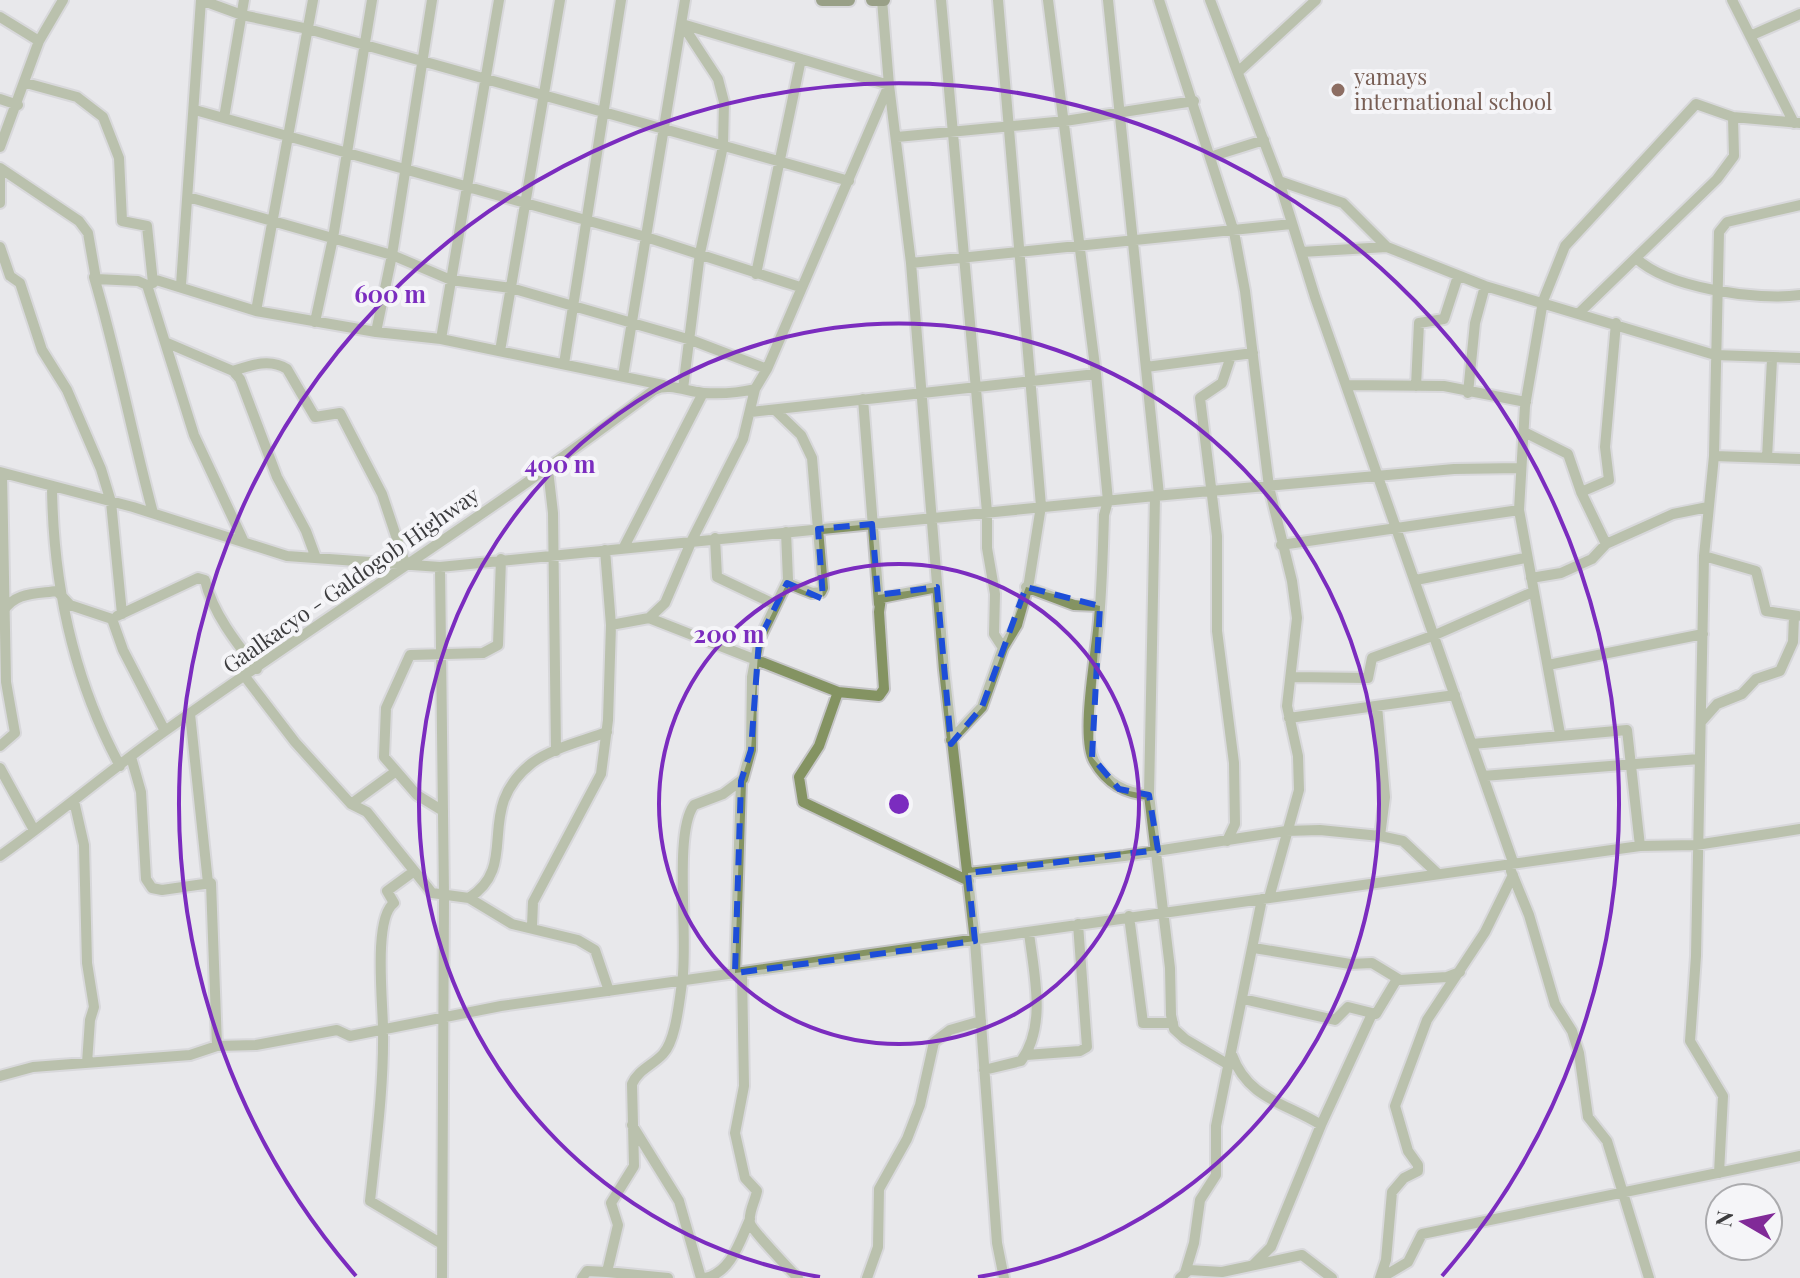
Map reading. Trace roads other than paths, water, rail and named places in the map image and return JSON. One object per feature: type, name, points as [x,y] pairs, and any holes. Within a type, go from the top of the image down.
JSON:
[{"type":"main road","points":[[822,0],[849,0]]},
{"type":"main road","points":[[872,0],[883,0]]},
{"type":"street","points":[[0,147],[39,41],[63,0]]},
{"type":"street","points":[[181,285],[201,0],[242,15],[308,29],[849,181]]},
{"type":"street","points":[[224,118],[244,0]]},
{"type":"street","points":[[256,311],[275,221],[313,0]]},
{"type":"street","points":[[315,322],[333,238],[372,0]]},
{"type":"street","points":[[376,332],[392,255],[432,0]]},
{"type":"street","points":[[441,339],[499,0]]},
{"type":"street","points":[[500,351],[560,0]]},
{"type":"street","points":[[564,364],[621,0]]},
{"type":"street","points":[[623,376],[685,0]]},
{"type":"street","points":[[883,0],[889,85],[911,263],[919,391],[951,740],[975,941],[997,1243],[1004,1278]]},
{"type":"street","points":[[941,0],[987,512],[987,548],[995,594],[994,634],[1003,648]]},
{"type":"street","points":[[951,740],[982,707],[1003,648],[1017,625],[1041,506],[998,0]]},
{"type":"street","points":[[1048,0],[1065,121],[1077,247],[1096,374],[1108,501],[1104,515],[1100,606],[1092,679],[1092,757],[1119,789],[1149,795]]},
{"type":"street","points":[[1108,0],[1122,113],[1157,496],[1149,795],[1158,850],[1173,1023],[1185,1039],[1230,1059],[1251,1088],[1271,1102],[1321,1125]]},
{"type":"street","points":[[1159,0],[1213,156],[1234,232],[1269,487],[1292,581],[1297,618],[1288,693],[1289,718],[1300,776],[1265,899],[1230,1059],[1216,1126],[1216,1175],[1200,1200],[1194,1243],[1182,1275]]},
{"type":"street","points":[[1210,0],[1279,181],[1377,476],[1483,776],[1555,1004],[1572,1031],[1579,1053],[1588,1117],[1607,1141],[1649,1278]]},
{"type":"street","points":[[1238,72],[1316,0]]},
{"type":"street","points":[[1732,0],[1797,123]]},
{"type":"street","points":[[1750,36],[1800,14]]},
{"type":"street","points":[[0,17],[39,41]]},
{"type":"street","points":[[682,24],[889,85]]},
{"type":"street","points":[[682,24],[718,79],[724,102],[723,146],[700,253],[683,389]]},
{"type":"street","points":[[756,274],[801,59]]},
{"type":"street","points":[[26,83],[77,97],[103,117],[119,158],[122,221],[147,226],[153,301]]},
{"type":"street","points":[[611,625],[649,618],[665,603],[692,540],[734,460],[751,412],[755,389],[767,369],[889,85]]},
{"type":"street","points":[[0,99],[18,105]]},
{"type":"street","points":[[897,137],[1065,121],[1194,101]]},
{"type":"street","points":[[1560,734],[1525,558],[1519,510],[1526,402],[1543,301],[1565,246],[1696,104],[1733,117],[1797,123]]},
{"type":"street","points":[[195,110],[646,237],[800,287]]},
{"type":"street","points":[[1578,314],[1717,179],[1734,156],[1733,117]]},
{"type":"street","points":[[1213,156],[1264,140]]},
{"type":"street","points":[[0,168],[0,203]]},
{"type":"street","points":[[0,168],[79,221],[88,233],[94,277],[117,359],[124,403],[153,513]]},
{"type":"street","points":[[1279,181],[1343,203],[1387,247],[1485,286],[1715,355],[1800,358]]},
{"type":"street","points":[[188,197],[392,255],[451,280],[511,288],[691,340],[767,369]]},
{"type":"street","points":[[1719,1173],[1723,1096],[1690,1041],[1696,956],[1704,556],[1714,456],[1715,355],[1722,225],[1800,205]]},
{"type":"street","points":[[911,263],[1291,224]]},
{"type":"street","points":[[0,247],[10,276],[20,283],[42,350],[90,439],[111,502],[117,617],[123,650],[165,731]]},
{"type":"street","points":[[1301,252],[1387,247]]},
{"type":"street","points":[[1636,258],[1655,273],[1718,288],[1776,297],[1800,295]]},
{"type":"street","points":[[1416,386],[1419,323],[1444,319],[1458,276]]},
{"type":"street","points":[[94,277],[102,282],[144,283],[153,301],[194,435],[243,540]]},
{"type":"street","points":[[153,279],[181,285],[256,311],[376,332],[441,339],[703,393],[624,547]]},
{"type":"street","points":[[1468,393],[1475,323],[1485,286]]},
{"type":"street","points":[[1581,492],[1605,482],[1611,475],[1605,447],[1616,323]]},
{"type":"street","points":[[165,342],[233,371],[246,389],[277,477],[306,531],[316,558]]},
{"type":"street","points":[[1146,367],[1253,353]]},
{"type":"street","points":[[1227,841],[1235,824],[1234,763],[1217,631],[1217,536],[1200,398],[1222,383],[1231,356]]},
{"type":"street","points":[[1767,458],[1772,359]]},
{"type":"street","points":[[233,371],[255,363],[281,365],[287,369],[315,417],[340,413],[382,494],[405,563]]},
{"type":"street","points":[[751,412],[919,391],[1096,374]]},
{"type":"street","points":[[1346,385],[1444,386],[1526,402]]},
{"type":"street","name":"Gaalkacyo - Galdogob Highway","points":[[0,856],[165,731],[246,678],[405,563],[548,470],[661,386],[703,393],[739,393],[755,389]]},
{"type":"street","points":[[649,618],[754,662],[838,692],[882,694],[879,604],[863,399]]},
{"type":"street","points":[[775,410],[808,447],[818,529],[821,592],[812,593],[787,583]]},
{"type":"street","points":[[1524,432],[1568,454],[1581,492],[1606,544]]},
{"type":"street","points":[[1714,456],[1800,459]]},
{"type":"street","points":[[0,746],[15,733],[6,682],[2,615],[1,472],[153,513],[287,556],[440,567],[1041,506],[1377,476],[1520,468]]},
{"type":"street","points":[[548,470],[553,556],[556,751]]},
{"type":"street","points":[[52,486],[52,544],[59,597],[70,605],[117,617],[191,579],[205,580],[207,592],[257,669]]},
{"type":"street","points":[[1531,578],[1561,573],[1592,559],[1606,544],[1673,514],[1708,507]]},
{"type":"street","points":[[1281,545],[1519,510]]},
{"type":"street","points":[[631,1123],[679,1201],[703,1278],[716,1276],[729,1261],[750,1219],[757,1191],[745,1178],[735,1133],[744,1086],[738,972],[741,781],[751,750],[754,662],[759,640],[774,604],[787,583],[786,532]]},
{"type":"street","points":[[715,538],[717,577],[774,604]]},
{"type":"street","points":[[532,926],[533,902],[601,774],[607,732],[611,625],[605,550]]},
{"type":"street","points":[[1701,722],[1717,704],[1742,694],[1756,679],[1780,671],[1793,642],[1797,616],[1766,611],[1756,571],[1704,556]]},
{"type":"street","points":[[1416,580],[1525,558]]},
{"type":"street","points":[[443,811],[417,795],[384,757],[386,708],[410,655],[483,653],[498,645],[501,559]]},
{"type":"street","points":[[440,567],[444,896],[442,1278]]},
{"type":"street","points":[[879,604],[887,594],[937,587]]},
{"type":"street","points":[[1026,587],[1074,605],[1100,606]]},
{"type":"street","points":[[2,615],[9,602],[23,596],[57,591],[95,721],[120,766]]},
{"type":"street","points":[[1292,677],[1368,678],[1372,658],[1435,635],[1533,592]]},
{"type":"street","points":[[1548,665],[1606,656],[1703,634]]},
{"type":"street","points":[[246,678],[295,742],[351,804],[367,812],[432,893],[469,898],[512,924],[532,926],[578,940],[595,950],[609,991]]},
{"type":"street","points":[[838,692],[819,746],[799,777],[803,802],[968,877],[1286,831],[1320,830],[1403,841],[1438,874]]},
{"type":"street","points":[[1289,718],[1455,695]]},
{"type":"street","points":[[1377,706],[1385,797],[1380,836]]},
{"type":"street","points":[[190,714],[208,883],[211,883],[214,911],[217,1046]]},
{"type":"street","points":[[1472,744],[1624,729],[1629,732],[1640,846]]},
{"type":"street","points":[[469,898],[481,890],[496,867],[502,798],[515,779],[534,762],[607,732]]},
{"type":"street","points":[[131,757],[141,792],[146,879],[152,888],[162,890],[208,883]]},
{"type":"street","points":[[1483,776],[1699,759]]},
{"type":"street","points":[[0,768],[34,830]]},
{"type":"street","points":[[351,804],[395,772]]},
{"type":"street","points":[[607,1272],[618,1225],[611,1203],[634,1166],[632,1084],[635,1077],[666,1049],[682,982],[686,916],[683,834],[690,811],[741,781]]},
{"type":"street","points":[[74,801],[84,845],[87,963],[94,1007],[87,1063]]},
{"type":"street","points":[[0,1076],[33,1067],[190,1055],[217,1046],[256,1045],[337,1030],[350,1036],[443,1017],[609,991],[975,941],[1129,916],[1640,846],[1696,845],[1800,829]]},
{"type":"street","points":[[413,872],[387,891],[394,903],[386,914],[381,963],[383,1030],[370,1201],[442,1244]]},
{"type":"street","points":[[1380,1278],[1386,1260],[1392,1192],[1404,1178],[1418,1171],[1418,1165],[1408,1151],[1395,1106],[1418,1039],[1485,932],[1513,875]]},
{"type":"street","points":[[1129,916],[1143,1023],[1173,1023]]},
{"type":"street","points":[[1026,1055],[1080,1051],[1087,1047],[1078,924]]},
{"type":"street","points":[[984,1070],[1021,1061],[1036,1030],[1029,933]]},
{"type":"street","points":[[1254,948],[1350,964],[1372,963],[1397,979],[1435,978],[1460,972]]},
{"type":"street","points":[[1243,999],[1335,1020],[1348,1007],[1372,1014],[1380,1011],[1397,979]]},
{"type":"street","points":[[1253,1265],[1271,1247],[1321,1125],[1372,1014]]},
{"type":"street","points":[[867,1278],[878,1247],[879,1189],[907,1139],[920,1105],[934,1042],[950,1030],[981,1021]]},
{"type":"street","points":[[1380,1278],[1408,1262],[1422,1234],[1561,1208],[1622,1191],[1800,1156]]},
{"type":"street","points":[[750,1219],[754,1232],[774,1249],[798,1278]]},
{"type":"street","points":[[1182,1275],[1195,1269],[1222,1272],[1302,1255],[1332,1278]]},
{"type":"street","points":[[582,1278],[587,1271],[668,1278]]},
{"type":"place","name":"yamays international school","points":[[1338,90]]}]
